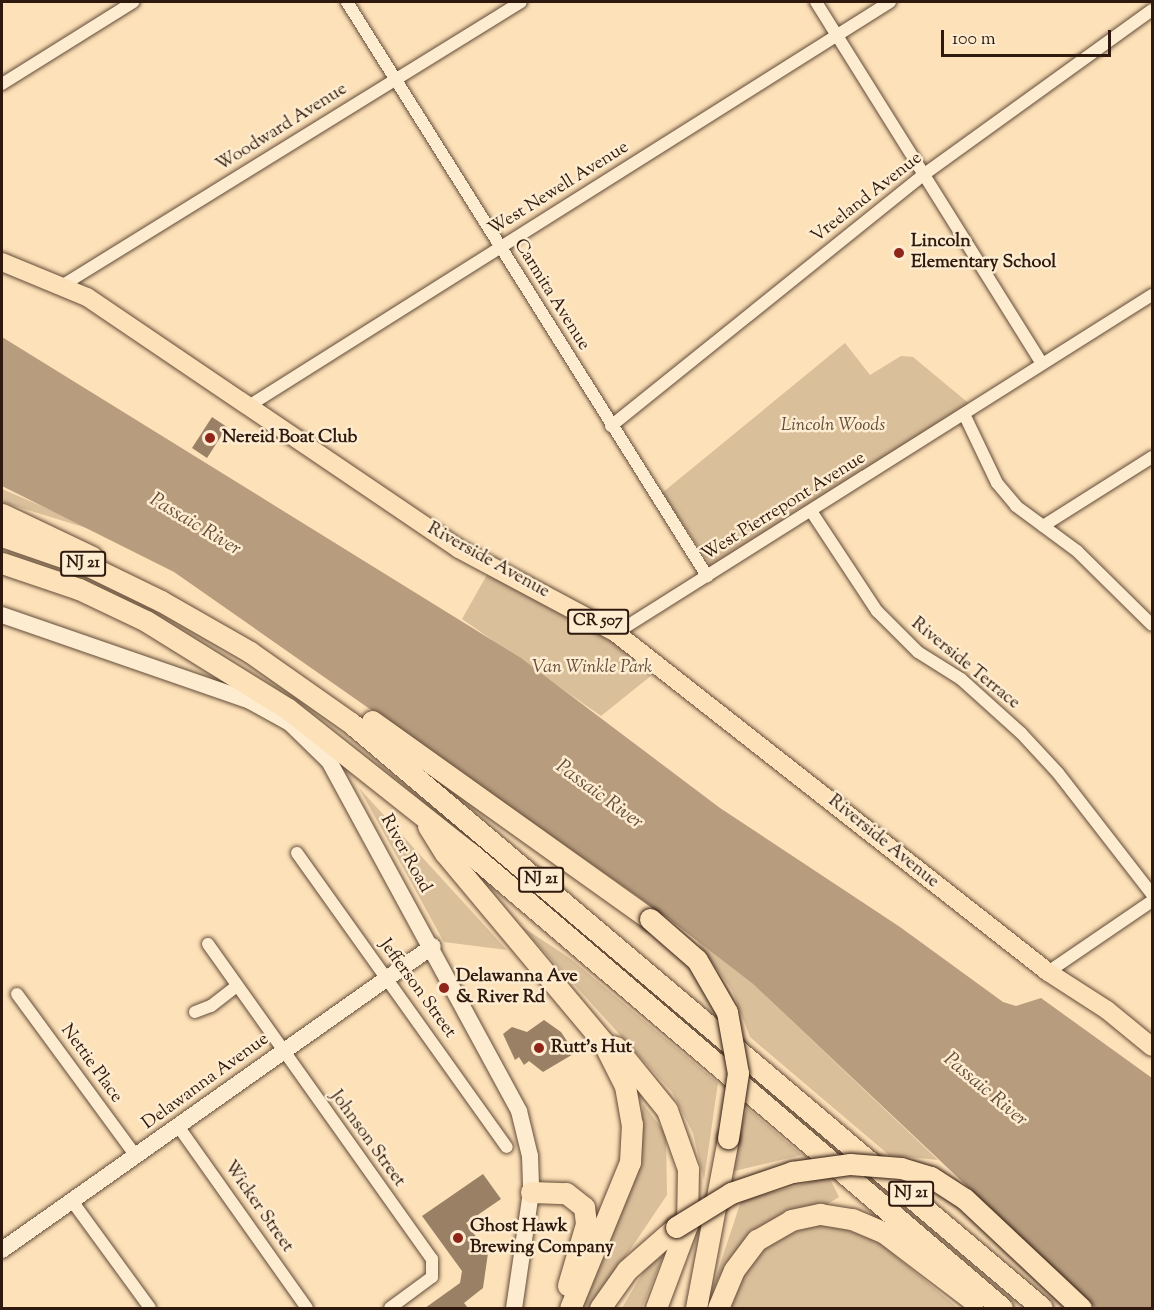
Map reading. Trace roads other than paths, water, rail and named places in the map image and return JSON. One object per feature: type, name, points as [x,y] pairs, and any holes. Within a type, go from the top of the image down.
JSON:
[{"type":"highway","points":[[2,514],[72,544],[161,601]]},
{"type":"highway","name":"NJ 21","points":[[2,536],[89,566],[161,601],[232,642],[401,761],[1042,1308]]},
{"type":"highway","name":"NJ 21","points":[[2,562],[113,604],[218,663],[288,709],[421,814],[1002,1308]]},
{"type":"highway","points":[[232,642],[376,724],[674,937],[714,985],[730,1023],[738,1062],[728,1138],[685,1308]]},
{"type":"highway","points":[[421,814],[445,853],[656,1093],[682,1143],[690,1178],[689,1215],[656,1308]]},
{"type":"highway","points":[[539,962],[613,1058],[625,1086],[632,1124],[625,1181],[570,1308]]},
{"type":"highway","points":[[600,1308],[627,1270],[671,1231],[731,1193],[792,1172],[850,1164],[901,1168],[931,1177],[965,1199],[1081,1308]]},
{"type":"highway","points":[[696,1308],[718,1181]]},
{"type":"highway","points":[[531,1192],[571,1195],[586,1212],[561,1308]]},
{"type":"highway","points":[[718,1308],[734,1270],[757,1240],[791,1220],[820,1215],[852,1219],[883,1232],[982,1308]]},
{"type":"highway","points":[[611,1308],[671,1231]]},
{"type":"main road","name":"Riverside Avenue","points":[[2,262],[63,285],[112,313],[247,407],[459,549],[616,633],[1048,972],[1107,1010],[1152,1047]]},
{"type":"street","points":[[2,84],[133,2]]},
{"type":"street","name":"Carmita Avenue","points":[[347,2],[707,576]]},
{"type":"street","name":"Woodward Avenue","points":[[63,285],[521,2]]},
{"type":"street","points":[[816,2],[1041,362]]},
{"type":"street","name":"West Newell Avenue","points":[[247,407],[890,2]]},
{"type":"street","name":"Vreeland Avenue","points":[[611,426],[923,175],[1152,10]]},
{"type":"street","name":"West Pierrepont Avenue","points":[[616,633],[964,414],[1041,362],[1152,295]]},
{"type":"street","points":[[964,414],[1002,489],[1152,625]]},
{"type":"street","points":[[1043,526],[1152,457]]},
{"type":"street","name":"Riverside Terrace","points":[[811,511],[877,611],[918,652],[961,679],[1021,733],[1064,780],[1152,894]]},
{"type":"street","name":"River Road","points":[[2,615],[263,707],[296,728],[329,761],[358,808],[515,1100],[528,1144],[531,1192],[514,1308]]},
{"type":"street","name":"Jefferson Street","points":[[297,853],[507,1147]]},
{"type":"street","points":[[1048,972],[1152,901]]},
{"type":"street","name":"Johnson Street","points":[[208,944],[281,1052],[424,1248],[435,1269],[432,1277],[390,1308]]},
{"type":"street","name":"Delawanna Avenue","points":[[2,1250],[433,946]]},
{"type":"street","points":[[195,1012],[211,1006],[235,987]]},
{"type":"street","name":"Nettie Place","points":[[17,994],[136,1156]]},
{"type":"street","name":"Wicker Street","points":[[178,1126],[307,1308]]},
{"type":"street","points":[[72,1201],[150,1308]]},
{"type":"water","name":"Passaic River","points":[[2,337],[521,658],[720,808],[900,927],[1003,1002],[1016,1006],[1041,998],[1152,1078],[1152,1308],[1096,1308],[753,984],[660,912],[174,572],[2,486]]},
{"type":"place","name":"Lincoln Elementary School","points":[[899,253]]},
{"type":"place","name":"Nereid Boat Club","points":[[210,438]]},
{"type":"place","name":"Delawanna Ave & River Rd","points":[[444,988]]},
{"type":"place","name":"Rutt's Hut","points":[[539,1048]]},
{"type":"place","name":"Ghost Hawk Brewing Company","points":[[458,1238]]},
{"type":"park label","name":"Lincoln Woods","points":[[833,426]]},
{"type":"park label","name":"Van Winkle Park","points":[[592,668]]}]
